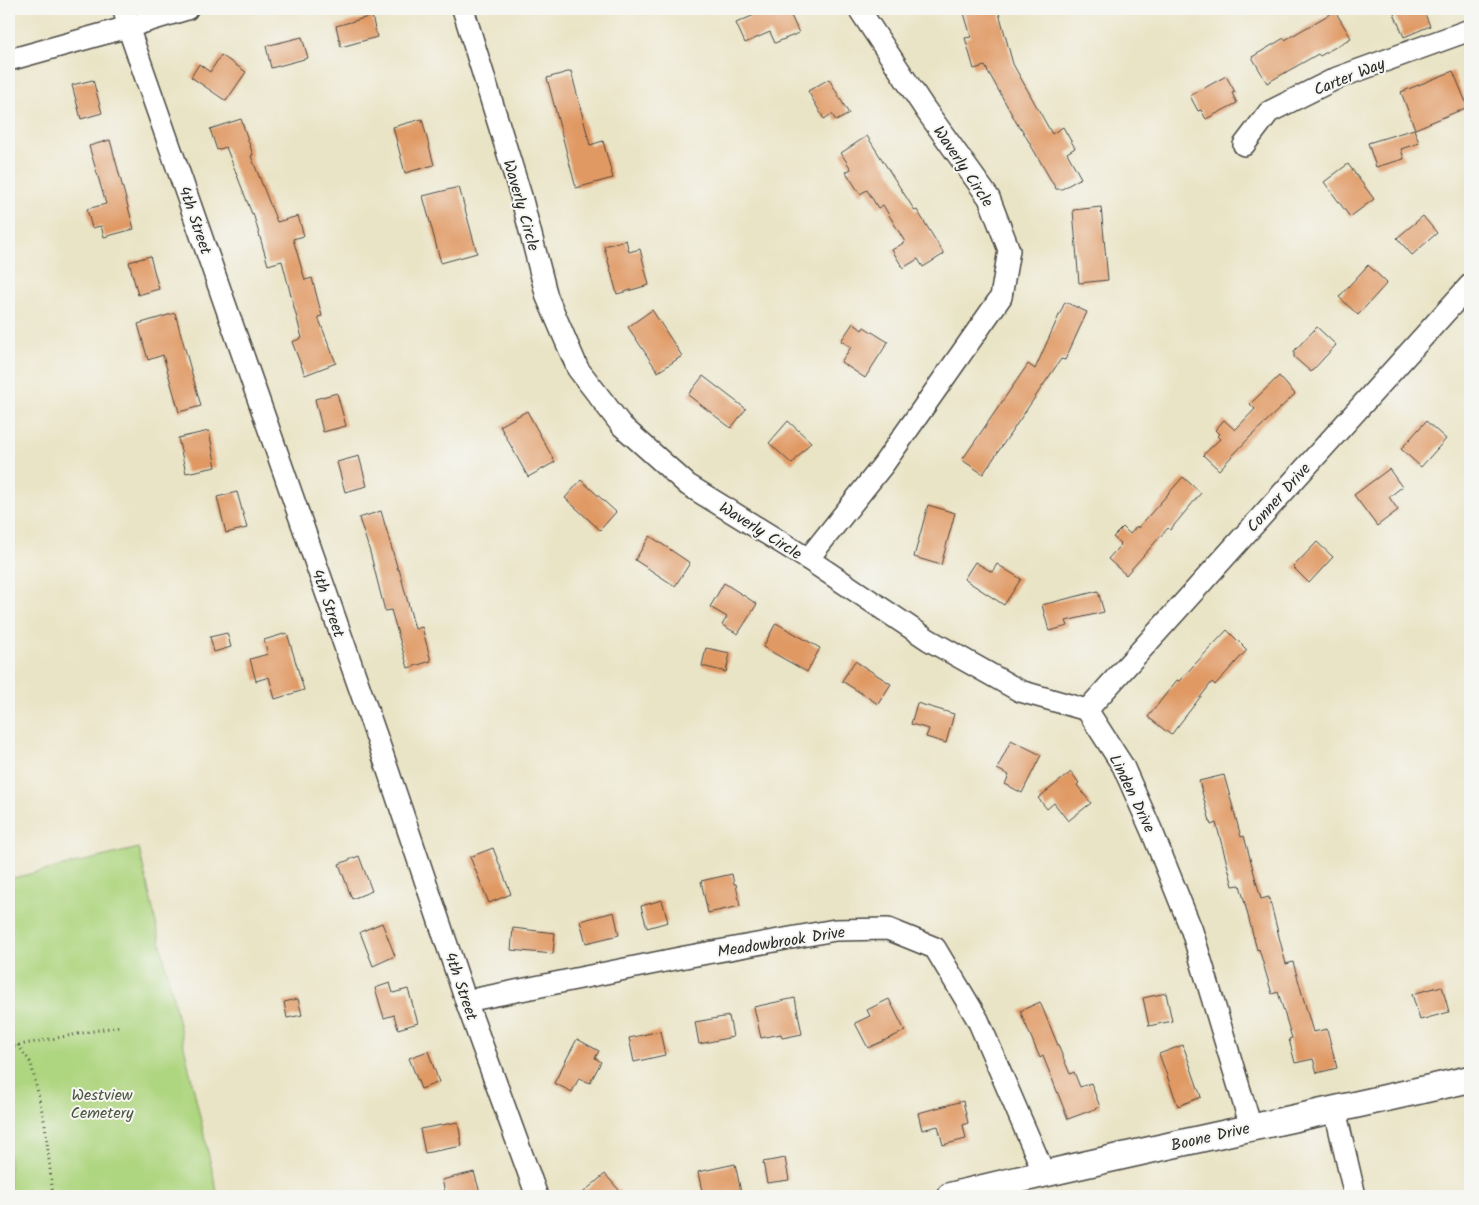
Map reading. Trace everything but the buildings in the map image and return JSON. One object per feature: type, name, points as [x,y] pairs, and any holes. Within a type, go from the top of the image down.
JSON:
[{"type":"street","points":[[9,60],[126,18],[187,9]]},
{"type":"street","name":"Waverly Circle","points":[[463,9],[521,196],[547,297],[578,369],[622,426],[688,484],[808,559],[883,465],[1001,297],[1009,250],[989,198],[925,109],[859,9]]},
{"type":"street","name":"4th Street","points":[[126,18],[466,1001],[537,1196]]},
{"type":"street","name":"Carter Way","points":[[1244,145],[1269,112],[1338,78],[1470,30]]},
{"type":"street","name":"Conner Drive","points":[[1087,710],[1470,285]]},
{"type":"street","points":[[808,559],[929,640],[1020,690],[1087,710]]},
{"type":"street","name":"Linden Drive","points":[[1087,710],[1123,766],[1192,931],[1251,1127]]},
{"type":"street","name":"Meadowbrook Drive","points":[[466,1001],[685,957],[835,930],[888,929],[935,948],[978,1020],[1044,1173]]},
{"type":"street","name":"Boone Drive","points":[[950,1196],[1044,1173],[1470,1079]]},
{"type":"street","points":[[1335,1110],[1354,1196]]},
{"type":"path","points":[[9,1047],[120,1026]]},
{"type":"path","points":[[18,1045],[31,1063],[45,1124],[53,1196]]},
{"type":"green space","name":"Westview Cemetery","points":[[139,848],[218,1196],[9,1196],[9,879]]}]
